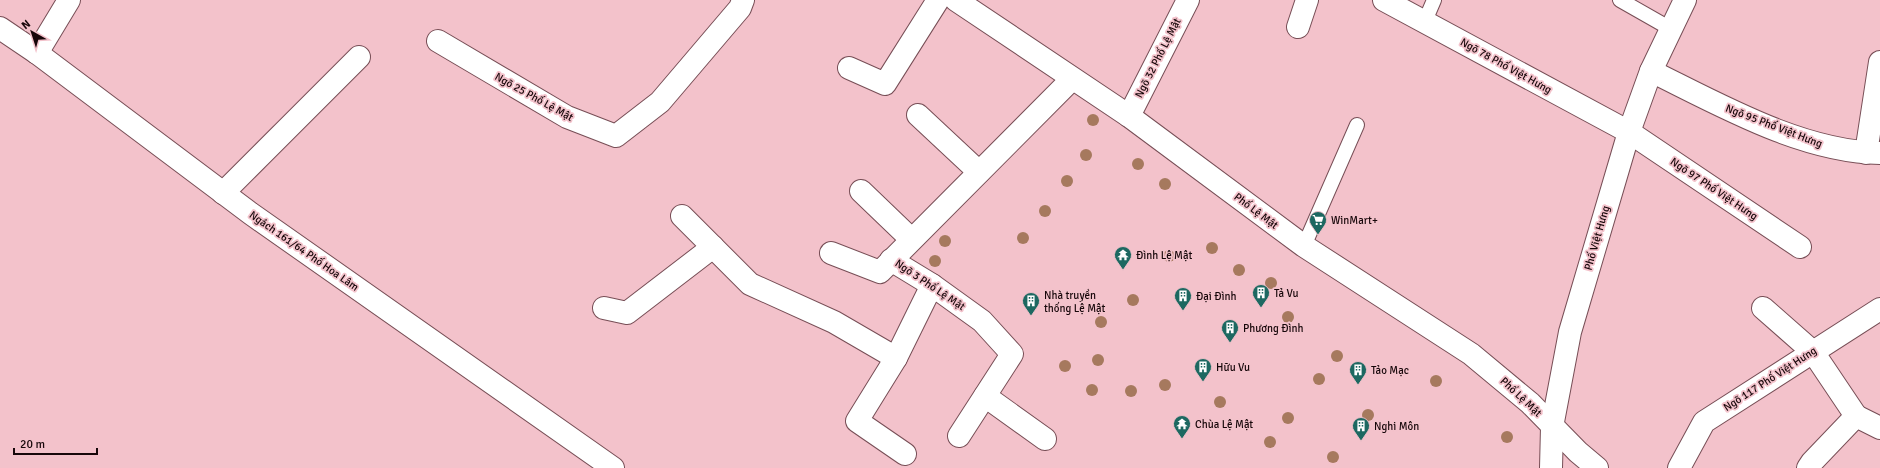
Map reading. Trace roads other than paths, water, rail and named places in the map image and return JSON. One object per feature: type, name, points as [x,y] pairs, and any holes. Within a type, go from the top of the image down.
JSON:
[{"type":"street","points":[[37,53],[69,0]]},
{"type":"street","name":"Ngõ 25 Phố Lệ Mật","points":[[438,41],[567,117],[616,136],[660,102],[740,8],[743,0]]},
{"type":"street","points":[[849,68],[885,84],[938,0]]},
{"type":"street","name":"Phố Lệ Mật","points":[[956,0],[1129,116],[1304,246],[1471,354],[1503,379],[1530,403],[1552,427]]},
{"type":"street","name":"Ngõ 32 Phố Lệ Mật","points":[[1129,116],[1188,0]]},
{"type":"street","points":[[1298,27],[1307,0]]},
{"type":"street","name":"Ngõ 78 Phố Việt Hưng","points":[[1384,0],[1629,132]]},
{"type":"street","name":"Phố Việt Hưng","points":[[1551,468],[1552,427],[1570,332],[1629,132],[1651,71],[1685,0]]},
{"type":"street","name":"Ngách 161/64 Phố Hoa Lâm","points":[[0,28],[37,53],[223,192],[613,468]]},
{"type":"street","points":[[223,192],[359,57]]},
{"type":"street","points":[[1873,153],[1880,62]]},
{"type":"street","name":"Ngõ 95 Phố Việt Hưng","points":[[1651,71],[1740,115],[1816,144],[1873,153]]},
{"type":"street","name":"Ngõ 3 Phố Lệ Mật","points":[[959,436],[1012,354],[982,321],[932,285],[891,260],[1072,79]]},
{"type":"street","points":[[918,115],[979,172]]},
{"type":"street","name":"Ngõ 97 Phố Việt Hưng","points":[[1629,132],[1800,247]]},
{"type":"street","points":[[861,190],[911,240]]},
{"type":"street","points":[[682,216],[750,284],[834,322],[896,358]]},
{"type":"street","points":[[604,308],[627,313],[713,247]]},
{"type":"street","points":[[831,253],[880,272],[891,260]]},
{"type":"street","points":[[905,454],[857,421],[896,358],[932,285]]},
{"type":"street","points":[[1763,308],[1813,352],[1856,416],[1880,428]]},
{"type":"street","name":"Ngõ 117 Phố Việt Hưng","points":[[1679,468],[1704,422],[1880,309]]},
{"type":"street","points":[[985,396],[1045,438]]},
{"type":"street","points":[[1808,468],[1856,416]]},
{"type":"street","points":[[1552,427],[1597,468]]},
{"type":"lane","points":[[1425,21],[1434,0]]},
{"type":"lane","points":[[1620,0],[1671,29]]},
{"type":"lane","points":[[1304,246],[1356,125]]},
{"type":"place","name":"WinMart+","points":[[1318,235]]},
{"type":"place","name":"Đình Lệ Mật","points":[[1123,270]]},
{"type":"place","name":"Tả Vu","points":[[1261,308]]},
{"type":"place","name":"Đại Đình","points":[[1183,311]]},
{"type":"place","name":"Nhà truyền thống Lệ Mật","points":[[1031,316]]},
{"type":"place","name":"Phương Đình","points":[[1230,343]]},
{"type":"place","name":"Hữu Vu","points":[[1203,382]]},
{"type":"place","name":"Tảo Mạc","points":[[1358,385]]},
{"type":"place","name":"Chùa Lệ Mật","points":[[1182,439]]},
{"type":"place","name":"Nghi Môn","points":[[1361,441]]}]
